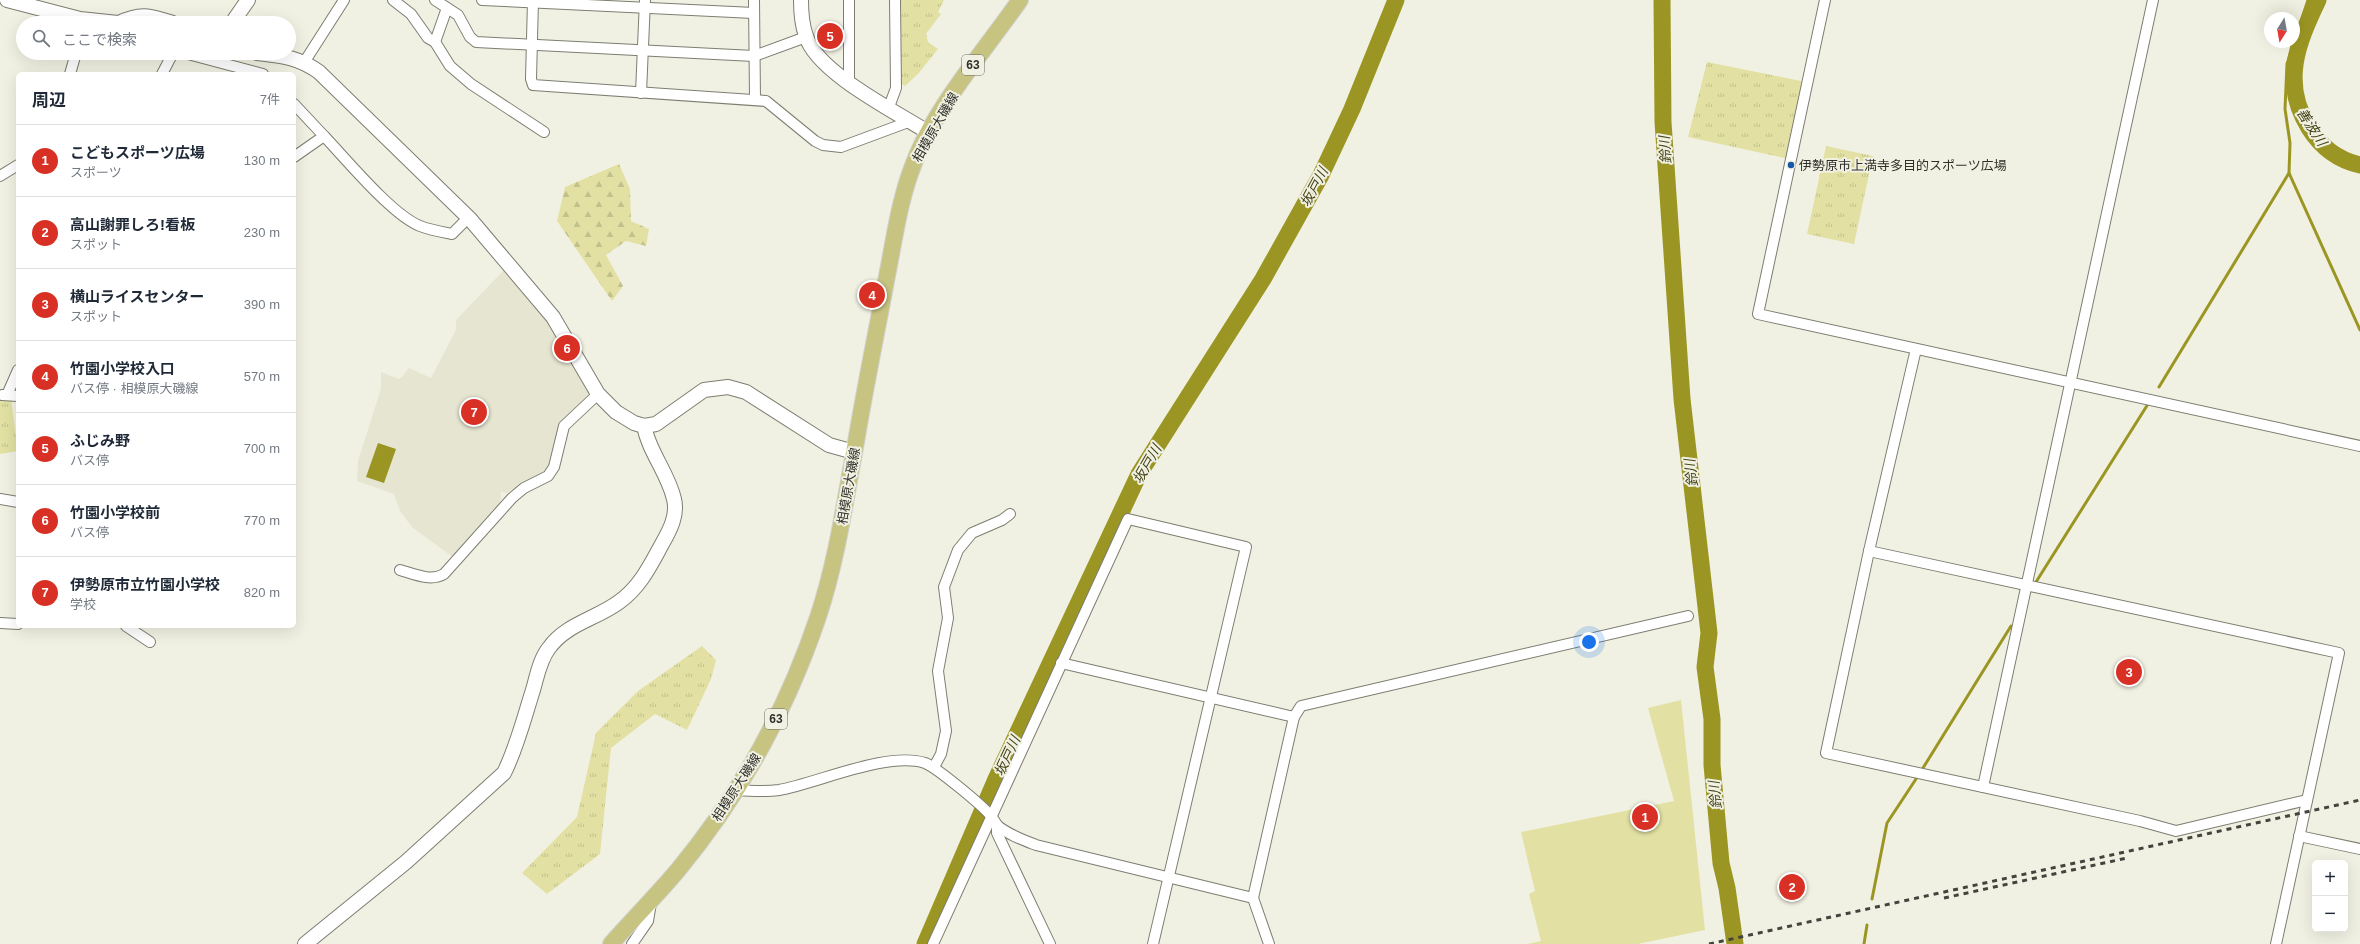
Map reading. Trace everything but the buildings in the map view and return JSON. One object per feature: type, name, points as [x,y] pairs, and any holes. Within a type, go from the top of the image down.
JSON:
[{"type":"main road","name":"相模原大磯線","points":[[611,944],[697,846],[753,764],[784,704],[809,644],[833,566],[844,516],[868,373],[905,192],[913,164],[930,133],[966,75],[1020,0]]},
{"type":"street","points":[[7,0],[66,16]]},
{"type":"street","points":[[237,16],[248,0]]},
{"type":"street","points":[[305,61],[344,0]]},
{"type":"street","points":[[393,0],[411,14],[428,38],[435,42],[450,66],[472,84],[544,132]]},
{"type":"street","points":[[435,0],[458,15],[470,37],[476,42],[754,56],[806,37]]},
{"type":"street","points":[[482,0],[645,4],[754,13]]},
{"type":"street","points":[[754,0],[755,99]]},
{"type":"street","points":[[801,0],[806,37],[812,49],[828,68],[849,83],[930,133]]},
{"type":"street","points":[[849,0],[849,83]]},
{"type":"street","points":[[889,107],[896,88],[895,0]]},
{"type":"street","points":[[1825,0],[1758,314],[2360,446]]},
{"type":"street","points":[[1983,787],[2028,585],[2070,382],[2153,0]]},
{"type":"street","points":[[533,1],[531,45],[531,79],[533,85],[755,99],[766,101],[815,140],[831,147],[841,147],[911,121]]},
{"type":"street","points":[[641,93],[645,4]]},
{"type":"street","points":[[435,42],[448,8]]},
{"type":"street","points":[[133,16],[151,16]]},
{"type":"street","points":[[296,59],[305,61],[325,77],[469,217],[553,317],[598,394],[616,412],[634,423],[644,426],[656,424],[704,390],[728,387],[746,392],[829,445],[854,452]]},
{"type":"street","points":[[71,72],[74,60]]},
{"type":"street","points":[[163,72],[169,60]]},
{"type":"street","points":[[210,60],[255,72]]},
{"type":"street","points":[[296,106],[364,179],[410,220],[419,226],[452,234],[469,217]]},
{"type":"street","points":[[296,156],[324,136]]},
{"type":"street","points":[[0,176],[16,166]]},
{"type":"street","points":[[1916,349],[1869,551],[1826,753],[2140,821],[2176,831],[2307,800]]},
{"type":"street","points":[[16,373],[3,395],[16,396]]},
{"type":"street","points":[[400,570],[428,578],[438,578],[444,574],[512,498],[524,488],[548,476],[554,467],[564,426],[598,394]]},
{"type":"street","points":[[305,944],[406,862],[504,773],[513,754],[540,665],[548,649],[570,628],[619,602],[633,591],[647,574],[671,529],[675,512],[674,498],[646,437],[644,426]]},
{"type":"street","points":[[0,499],[16,502]]},
{"type":"street","points":[[934,768],[941,754],[946,731],[938,671],[948,618],[944,587],[958,550],[972,533],[1002,520],[1010,514]]},
{"type":"street","points":[[933,944],[1128,519],[1246,547],[1154,944]]},
{"type":"street","points":[[1869,551],[2339,653],[2276,944]]},
{"type":"street","points":[[1269,944],[1253,898],[1294,717],[1301,706],[1688,616]]},
{"type":"street","points":[[0,623],[16,624]]},
{"type":"street","points":[[129,628],[150,642]]},
{"type":"street","points":[[1061,663],[1294,717]]},
{"type":"street","points":[[736,790],[778,790],[871,766],[899,761],[924,763],[934,768],[991,816],[997,825],[1010,834],[1036,845],[1169,876],[1253,898]]},
{"type":"street","points":[[997,825],[997,833],[1050,944]]},
{"type":"street","points":[[2299,836],[2360,849]]},
{"type":"street","points":[[632,944],[648,921],[651,900]]},
{"type":"shaded area","points":[[504,270],[550,323],[590,393],[589,398],[562,426],[552,464],[545,474],[506,493],[501,492],[500,510],[454,558],[412,527],[400,511],[394,494],[357,481],[358,461],[381,389],[381,372],[399,379],[409,368],[431,378],[456,330],[456,320]]},
{"type":"shaded area","points":[[378,443],[396,449],[384,483],[366,477]]},
{"type":"green space","points":[[899,0],[944,0],[938,12],[941,14],[926,34],[928,42],[938,49],[918,74],[905,86],[900,83]]},
{"type":"green space","points":[[1707,62],[1806,82],[1789,159],[1688,137]]},
{"type":"green space","points":[[1826,146],[1873,156],[1854,244],[1807,234]]},
{"type":"green space","points":[[619,164],[630,189],[631,221],[649,229],[646,246],[626,241],[606,255],[623,286],[612,301],[557,221],[565,187]]},
{"type":"green space","points":[[0,399],[11,399],[16,436],[16,451],[0,454]]},
{"type":"green space","points":[[702,646],[716,660],[711,679],[687,730],[655,714],[611,748],[600,854],[547,894],[522,873],[577,817],[596,733],[638,691]]},
{"type":"green space","points":[[1681,700],[1705,930],[1638,944],[1527,944],[1541,941],[1529,894],[1535,891],[1521,832],[1674,801],[1648,708]]},
{"type":"waterway","name":"坂戸川","points":[[925,944],[996,779],[1139,474],[1263,279],[1321,175],[1352,109],[1396,0]]},
{"type":"waterway","name":"鈴川","points":[[1662,0],[1663,122],[1682,399],[1709,633],[1705,667],[1712,719],[1712,765],[1721,863],[1727,888],[1735,944]]},
{"type":"waterway","points":[[2300,24],[2308,0]]},
{"type":"waterway","name":"善波川","points":[[2318,0],[2304,32],[2295,64],[2294,79],[2300,111],[2309,128],[2325,147],[2344,160],[2360,165]]},
{"type":"waterway","points":[[2292,48],[2287,64],[2285,109],[2290,143],[2289,173],[2360,330]]},
{"type":"waterway","points":[[2159,387],[2289,173]]},
{"type":"waterway","points":[[2036,582],[2148,404]]},
{"type":"waterway","points":[[1923,768],[2011,626]]},
{"type":"waterway","points":[[1872,899],[1887,823],[1916,779]]},
{"type":"waterway","points":[[1864,944],[1867,925]]},
{"type":"railway","points":[[1709,944],[2360,800]]},
{"type":"railway","points":[[1944,898],[2127,858]]},
{"type":"place","name":"ふじみ野","points":[[830,36]]},
{"type":"place","name":"伊勢原市上満寺多目的スポーツ広場","points":[[1791,165]]},
{"type":"place","name":"竹園小学校入口","points":[[872,295]]},
{"type":"place","name":"竹園小学校前","points":[[567,348]]},
{"type":"place","name":"伊勢原市立竹園小学校","points":[[474,412]]},
{"type":"place","name":"横山ライスセンター","points":[[2129,672]]},
{"type":"place","name":"こどもスポーツ広場","points":[[1645,817]]},
{"type":"place","name":"高山謝罪しろ!看板","points":[[1792,887]]}]
